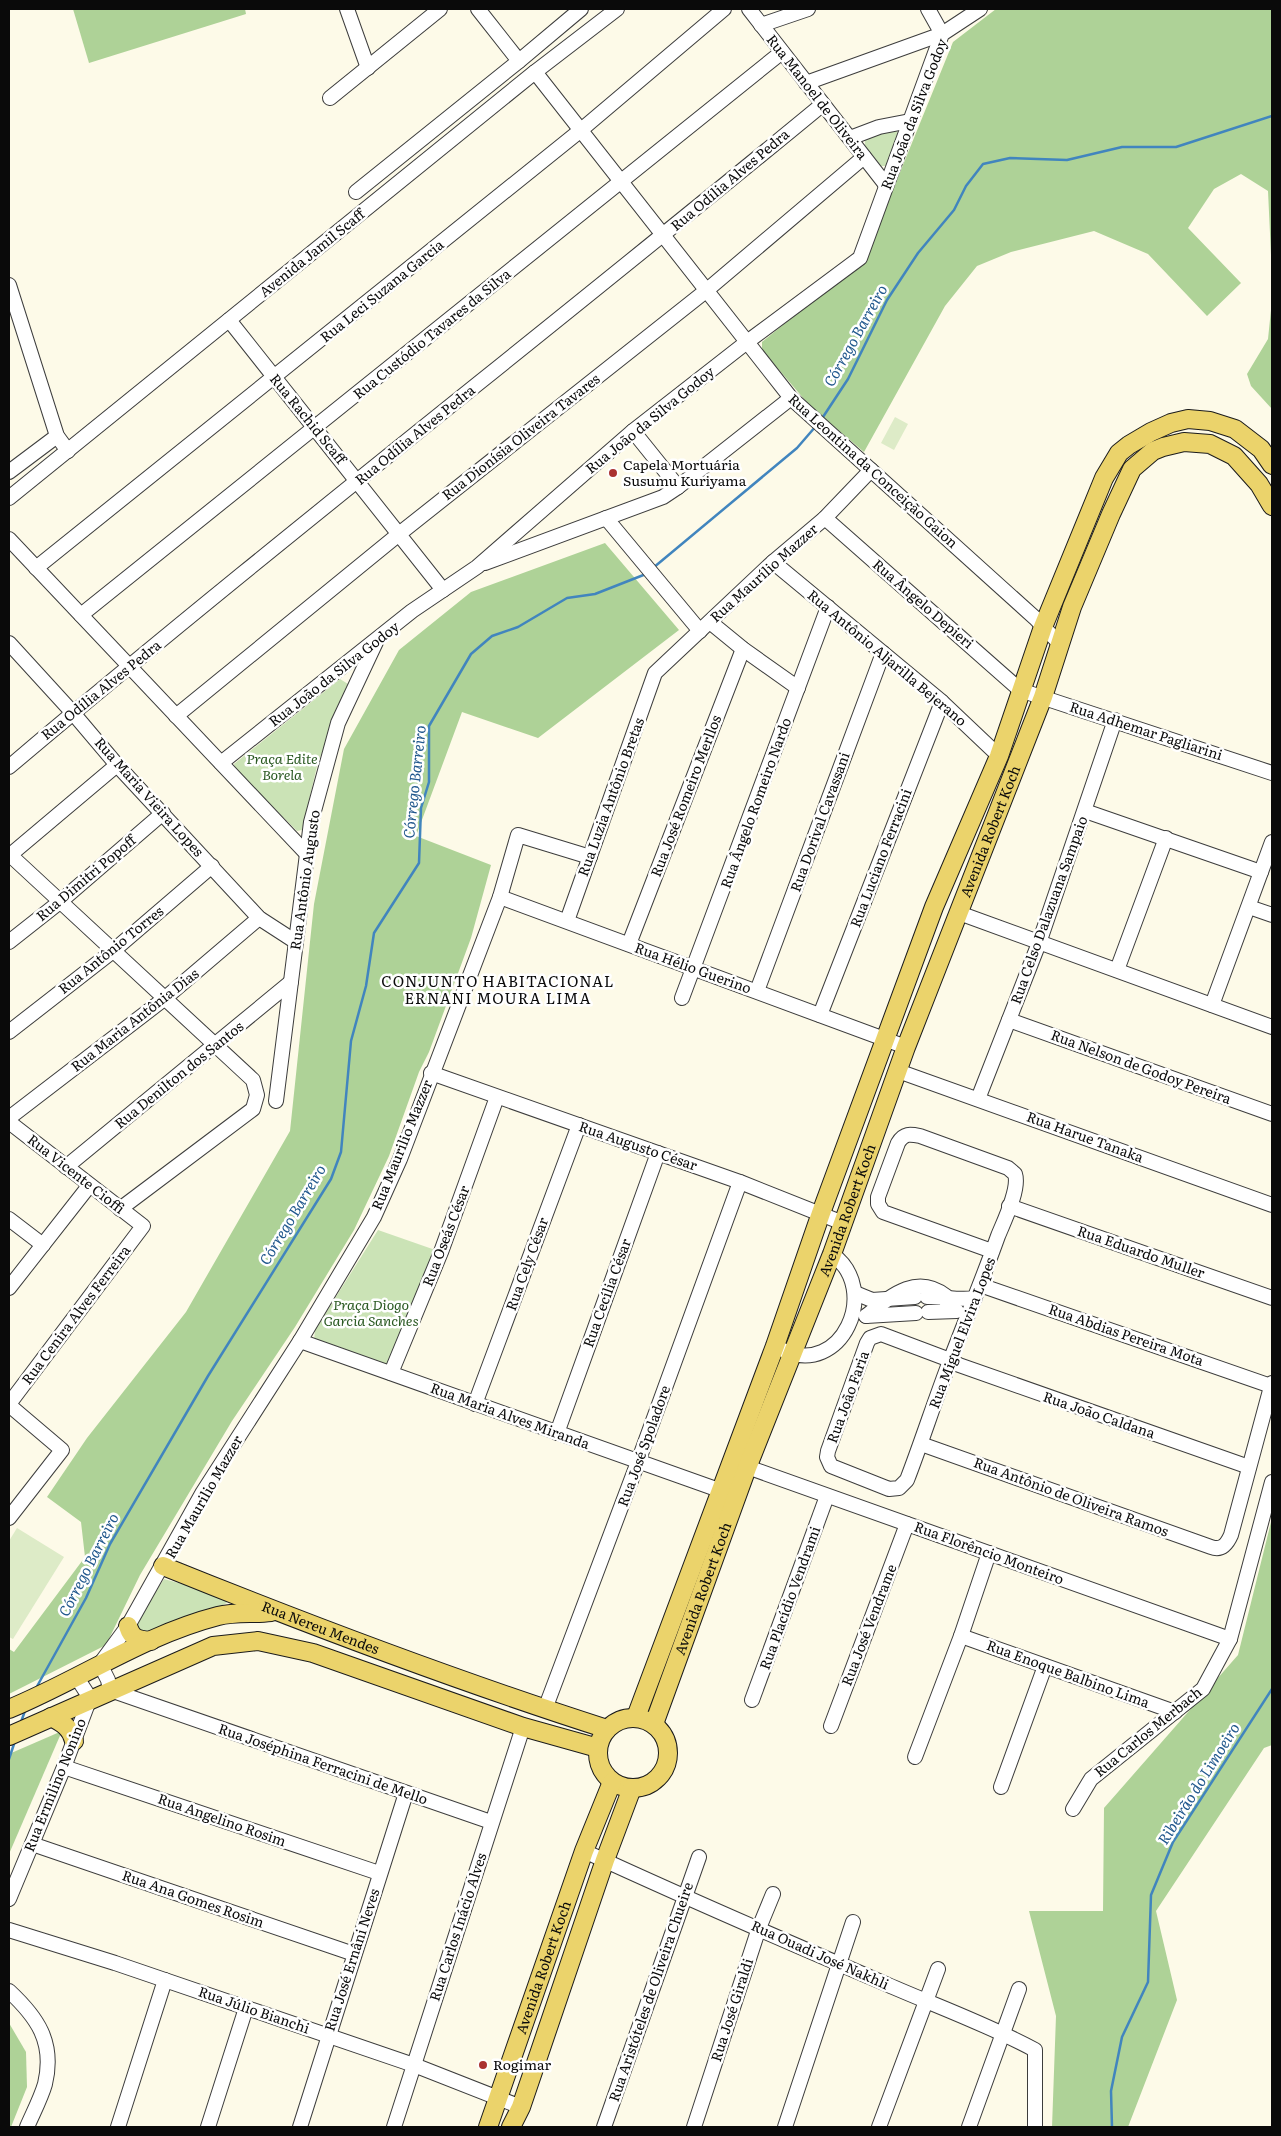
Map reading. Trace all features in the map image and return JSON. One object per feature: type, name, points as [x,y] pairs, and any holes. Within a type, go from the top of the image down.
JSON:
[{"type":"main road","name":"Avenida Robert Koch","points":[[636,1717],[719,1490],[775,1346],[821,1213],[934,907],[999,756],[1043,627],[1104,478],[1119,454],[1129,445],[1151,432],[1188,419],[1210,421],[1235,429],[1261,449],[1272,465]]},
{"type":"main road","name":"Avenida Robert Koch","points":[[654,1724],[747,1468],[832,1254],[906,1047],[1043,697],[1079,590],[1132,469],[1153,450],[1184,442],[1210,444],[1234,456],[1258,484],[1272,506]]},
{"type":"main road","points":[[163,1566],[277,1612]]},
{"type":"main road","name":"Rua Nereu Mendes","points":[[9,1709],[100,1664],[219,1616],[277,1612],[546,1709],[607,1729]]},
{"type":"main road","points":[[128,1626],[131,1635],[138,1640],[151,1642]]},
{"type":"main road","name":"Rua Nereu Mendes","points":[[9,1736],[90,1698],[213,1646],[258,1641],[313,1654],[523,1727],[598,1748]]},
{"type":"main road","points":[[472,1709],[464,1700],[465,1691],[469,1688],[475,1687],[496,1691]]},
{"type":"main road","points":[[51,1717],[70,1729],[74,1741]]},
{"type":"main road","points":[[636,1717],[654,1724],[662,1733],[667,1743],[666,1765],[661,1775],[653,1782],[642,1787],[632,1788],[612,1782],[600,1767],[598,1748],[601,1738],[607,1729],[615,1722],[625,1718],[636,1717]]},
{"type":"main road","name":"Avenida Robert Koch","points":[[488,2127],[497,2096],[584,1851],[612,1782]]},
{"type":"main road","name":"Avenida Robert Koch","points":[[511,2127],[521,2107],[605,1860],[632,1788]]},
{"type":"street","points":[[347,9],[368,68]]},
{"type":"street","points":[[330,98],[440,9]]},
{"type":"street","points":[[478,9],[519,61]]},
{"type":"street","points":[[356,192],[581,9]]},
{"type":"street","name":"Avenida Jamil Scaff","points":[[9,498],[535,72],[617,9]]},
{"type":"street","name":"Rua Leci Suzana Garcia","points":[[36,568],[581,130],[724,9]]},
{"type":"street","name":"Rua Manoel de Oliveira","points":[[749,9],[886,185]]},
{"type":"street","points":[[761,25],[808,9]]},
{"type":"street","points":[[806,83],[942,34],[928,9]]},
{"type":"street","name":"Rua João da Silva Godoy","points":[[221,763],[378,639],[477,567],[633,431],[860,258],[942,34],[980,9]]},
{"type":"street","name":"Rua Custódio Tavares da Silva","points":[[81,615],[782,52]]},
{"type":"street","name":"Rua Leontina da Conceição Gaion","points":[[535,72],[791,398],[1060,644]]},
{"type":"street","name":"Rua Odília Alves Pedra","points":[[9,767],[130,666],[664,235],[823,104]]},
{"type":"street","points":[[850,138],[879,127],[910,120]]},
{"type":"street","name":"Rua Dionísia Oliveira Tavares","points":[[176,716],[399,534],[707,290],[864,158]]},
{"type":"street","points":[[374,178],[385,194]]},
{"type":"street","points":[[9,285],[57,436],[68,451]]},
{"type":"street","name":"Rua Rachid Scaff","points":[[229,320],[443,590]]},
{"type":"street","points":[[477,567],[663,497],[791,398]]},
{"type":"street","points":[[633,431],[678,487]]},
{"type":"street","points":[[9,472],[57,436]]},
{"type":"street","name":"Rua Maurílio Mazzer","points":[[655,674],[773,562],[825,518],[871,470]]},
{"type":"street","points":[[606,518],[662,586],[705,627],[743,648],[798,688]]},
{"type":"street","name":"Rua Ângelo Depieri","points":[[825,518],[1020,690]]},
{"type":"street","points":[[9,539],[307,854]]},
{"type":"street","name":"Rua Antônio Aljarilla Bejerano","points":[[773,562],[942,702],[999,756]]},
{"type":"street","name":"Rua Ângelo Romeiro Nardo","points":[[682,998],[695,969],[828,607]]},
{"type":"street","name":"Rua Antônio Augusto","points":[[276,1101],[311,822],[338,723],[378,639]]},
{"type":"street","name":"Rua Maria Vieira Lopes","points":[[9,643],[73,713],[117,765],[259,918],[296,942]]},
{"type":"street","name":"Rua José Romeiro Merllos","points":[[629,944],[743,648]]},
{"type":"street","name":"Rua Dorival Cavassani","points":[[757,991],[882,653]]},
{"type":"street","name":"Rua Luzia Antônio Bretas","points":[[567,921],[655,674]]},
{"type":"street","name":"Rua Adhemar Pagliarini","points":[[1020,690],[1115,720],[1272,774]]},
{"type":"street","name":"Rua Luciano Ferracini","points":[[820,1015],[942,702]]},
{"type":"street","name":"Rua Celso Dalazuana Sampaio","points":[[978,1099],[1039,943],[1115,720]]},
{"type":"street","points":[[117,765],[9,855],[61,901],[215,1047],[253,1080],[257,1095],[253,1109],[120,1209]]},
{"type":"street","points":[[1085,811],[1261,872]]},
{"type":"street","name":"Rua Dimitri Popoff","points":[[9,942],[61,901],[163,813]]},
{"type":"street","name":"Rua Maurilio Mazzer","points":[[100,1664],[128,1626],[203,1492],[300,1341],[374,1217],[400,1159],[431,1073],[500,897],[518,834],[590,857]]},
{"type":"street","points":[[1117,970],[1166,838]]},
{"type":"street","points":[[1212,1005],[1272,842]]},
{"type":"street","name":"Rua Antônio Torres","points":[[9,1032],[113,951],[212,866]]},
{"type":"street","name":"Rua Hélio Guerino","points":[[500,897],[906,1047]]},
{"type":"street","points":[[1249,907],[1272,915]]},
{"type":"street","points":[[959,913],[1272,1027]]},
{"type":"street","name":"Rua Maria Antônia Dias","points":[[9,1120],[164,999],[259,918]]},
{"type":"street","name":"Rua Denilton dos Santos","points":[[66,1167],[215,1047],[291,982]]},
{"type":"street","name":"Rua Nelson de Godoy Pereira","points":[[1009,1020],[1272,1114]]},
{"type":"street","name":"Rua Harue Tanaka","points":[[898,1071],[1272,1205]]},
{"type":"street","name":"Rua Augusto César","points":[[431,1073],[740,1182],[843,1223]]},
{"type":"street","name":"Rua Oseás César","points":[[391,1373],[441,1252],[497,1097]]},
{"type":"street","name":"Rua Vicente Cioffi","points":[[9,1120],[89,1186],[143,1226]]},
{"type":"street","name":"Rua Cely César","points":[[476,1404],[579,1125]]},
{"type":"street","name":"Rua Miguel Elvira Lopes","points":[[899,1488],[907,1480],[950,1360],[978,1291],[1017,1185],[1015,1174],[1008,1168],[920,1136],[909,1134],[902,1136],[878,1197],[880,1209],[887,1215],[992,1251]]},
{"type":"street","name":"Rua Cecília César","points":[[557,1433],[658,1153]]},
{"type":"street","name":"Rua José Spoladore","points":[[546,1709],[740,1182]]},
{"type":"street","points":[[9,1288],[89,1186]]},
{"type":"street","name":"Rua Eduardo Muller","points":[[1009,1206],[1272,1298]]},
{"type":"street","points":[[9,1219],[43,1245]]},
{"type":"street","name":"Rua Cenira Alves Ferreira","points":[[9,1405],[143,1226]]},
{"type":"street","points":[[832,1254],[842,1264],[855,1293],[854,1309],[850,1324]]},
{"type":"street","points":[[775,1346],[793,1355],[809,1356],[822,1352],[834,1343],[850,1324],[866,1316],[888,1298],[909,1288],[926,1286],[936,1289],[946,1296],[948,1311]]},
{"type":"street","name":"Rua Abdias Pereira Mota","points":[[946,1296],[962,1299],[978,1291],[1272,1384]]},
{"type":"street","points":[[855,1293],[868,1299],[946,1296]]},
{"type":"street","points":[[866,1316],[959,1311],[968,1316]]},
{"type":"street","name":"Rua João Caldana","points":[[876,1335],[885,1334],[969,1369],[1249,1467]]},
{"type":"street","name":"Rua João Faria","points":[[876,1335],[868,1343],[828,1451],[828,1462],[831,1466],[844,1472],[889,1489],[899,1488]]},
{"type":"street","name":"Rua Maria Alves Miranda","points":[[300,1341],[719,1490]]},
{"type":"street","points":[[1249,1467],[1272,1384]]},
{"type":"street","points":[[9,1405],[62,1450],[9,1518]]},
{"type":"street","name":"Rua Antônio de Oliveira Ramos","points":[[921,1444],[1211,1547],[1220,1548],[1227,1543],[1231,1535],[1249,1467]]},
{"type":"street","name":"Rua Florêncio Monteiro","points":[[731,1461],[1230,1639]]},
{"type":"street","name":"Rua Carlos Merbach","points":[[1073,1809],[1091,1779],[1203,1689],[1230,1639],[1272,1482]]},
{"type":"street","name":"Rua Placídio Vendrami","points":[[752,1700],[827,1496]]},
{"type":"street","name":"Rua José Vendrame","points":[[831,1726],[908,1524]]},
{"type":"street","points":[[915,1758],[961,1636],[989,1553]]},
{"type":"street","name":"Rua Enoque Balbino Lima","points":[[961,1636],[1175,1712]]},
{"type":"street","points":[[100,1664],[108,1680],[110,1690]]},
{"type":"street","points":[[1001,1787],[1045,1666]]},
{"type":"street","points":[[79,1675],[81,1684],[90,1698]]},
{"type":"street","name":"Rua Joséphina Ferracini de Mello","points":[[141,1676],[139,1689],[145,1698],[156,1706]]},
{"type":"street","name":"Rua Joséphina Ferracini de Mello","points":[[110,1690],[492,1822]]},
{"type":"street","name":"Rua Ermilino Nonino","points":[[9,1899],[64,1767],[90,1698]]},
{"type":"street","name":"Rua Carlos Inácio Alves","points":[[394,2127],[523,1727]]},
{"type":"street","name":"Rua Angelino Rosim","points":[[64,1767],[379,1873]]},
{"type":"street","name":"Rua José Ernâni Neves","points":[[300,2127],[379,1873],[406,1793]]},
{"type":"street","name":"Rua Ana Gomes Rosim","points":[[32,1844],[354,1954]]},
{"type":"street","name":"Rua Ouadi José Nakhli","points":[[584,1851],[684,1897],[926,2002],[1002,2032],[1035,2050],[1035,2127]]},
{"type":"street","name":"Rua Aristóteles de Oliveira Chueire","points":[[604,2127],[699,1857]]},
{"type":"street","name":"Rua José Giraldi","points":[[694,2127],[759,1928],[773,1894]]},
{"type":"street","points":[[785,2127],[853,1922]]},
{"type":"street","name":"Rua Júlio Bianchi","points":[[9,1930],[165,1980],[414,2065],[521,2107]]},
{"type":"street","points":[[879,2127],[938,1969]]},
{"type":"street","points":[[118,2127],[165,1980]]},
{"type":"street","points":[[969,2127],[1019,1989]]},
{"type":"street","points":[[9,1991],[28,2009],[43,2031],[47,2058],[45,2083],[27,2127]]},
{"type":"street","points":[[208,2127],[246,2008]]},
{"type":"green space","points":[[73,9],[245,9],[246,14],[89,63]]},
{"type":"green space","points":[[996,9],[1272,9],[1272,276],[1268,191],[1241,174],[1214,189],[1188,228],[1241,283],[1207,316],[1148,254],[1094,231],[1011,252],[977,266],[945,306],[864,452],[810,406],[762,350],[762,342],[860,262],[868,251],[953,42]]},
{"type":"green space","points":[[897,129],[898,136],[887,166],[881,166],[865,146],[865,138]]},
{"type":"green space","points":[[1272,300],[1272,409],[1251,386],[1247,374],[1268,339]]},
{"type":"green space","points":[[895,417],[908,424],[894,450],[881,443]]},
{"type":"green space","points":[[605,543],[679,630],[538,738],[462,712],[416,836],[491,865],[471,938],[389,1156],[354,1230],[295,1327],[232,1421],[140,1575],[106,1645],[9,1694],[9,1649],[14,1652],[85,1557],[81,1522],[47,1497],[87,1438],[186,1312],[290,1131],[314,904],[344,749],[399,650],[471,592]]},
{"type":"green space","name":"Praça Edite Borela","points":[[340,679],[348,684],[348,690],[318,762],[302,830],[297,831],[235,769],[234,764]]},
{"type":"green space","name":"Praça Diogo Garcia Sanches","points":[[378,1230],[441,1252],[390,1367],[314,1341],[315,1330]]},
{"type":"green space","points":[[1272,1518],[1272,1745],[1264,1748],[1156,1911],[1177,2000],[1128,2127],[1052,2127],[1056,2016],[1029,1911],[1103,1911],[1104,1808],[1238,1655]]},
{"type":"green space","points":[[17,1528],[64,1557],[13,1639],[9,1637],[9,1541]]},
{"type":"green space","points":[[164,1579],[222,1595],[227,1603],[154,1635],[132,1629]]},
{"type":"green space","points":[[62,1731],[9,1854],[9,1754]]},
{"type":"green space","points":[[9,2023],[26,2052],[27,2087],[11,2127],[9,2127]]},
{"type":"waterway","name":"Córrego Barreiro","points":[[821,420],[848,379],[887,300],[918,253],[954,210],[966,186],[983,164],[1010,158],[1067,160],[1122,147],[1176,147],[1272,116]]},
{"type":"waterway","name":"Córrego Barreiro","points":[[653,568],[797,448],[816,426]]},
{"type":"waterway","name":"Córrego Barreiro","points":[[35,1690],[86,1598],[110,1544],[208,1376],[331,1179],[341,1152],[351,1041],[366,986],[374,933],[419,863],[421,808],[429,782],[429,726],[471,654],[492,636],[518,627],[567,598],[595,594],[646,574]]},
{"type":"waterway","name":"Ribeirão do Limoeiro","points":[[1112,2127],[1111,2091],[1122,2037],[1148,1982],[1151,1895],[1173,1842],[1272,1689]]},
{"type":"waterway","name":"Córrego Barreiro","points":[[21,1722],[26,1708]]},
{"type":"waterway","name":"Córrego Barreiro","points":[[9,1759],[15,1741]]},
{"type":"place","name":"Capela Mortuária Susumu Kuriyama","points":[[613,473]]},
{"type":"place","name":"Rogimar","points":[[483,2065]]},
{"type":"district","name":"CONJUNTO HABITACIONAL ERNANI MOURA LIMA","points":[[498,990]]}]
